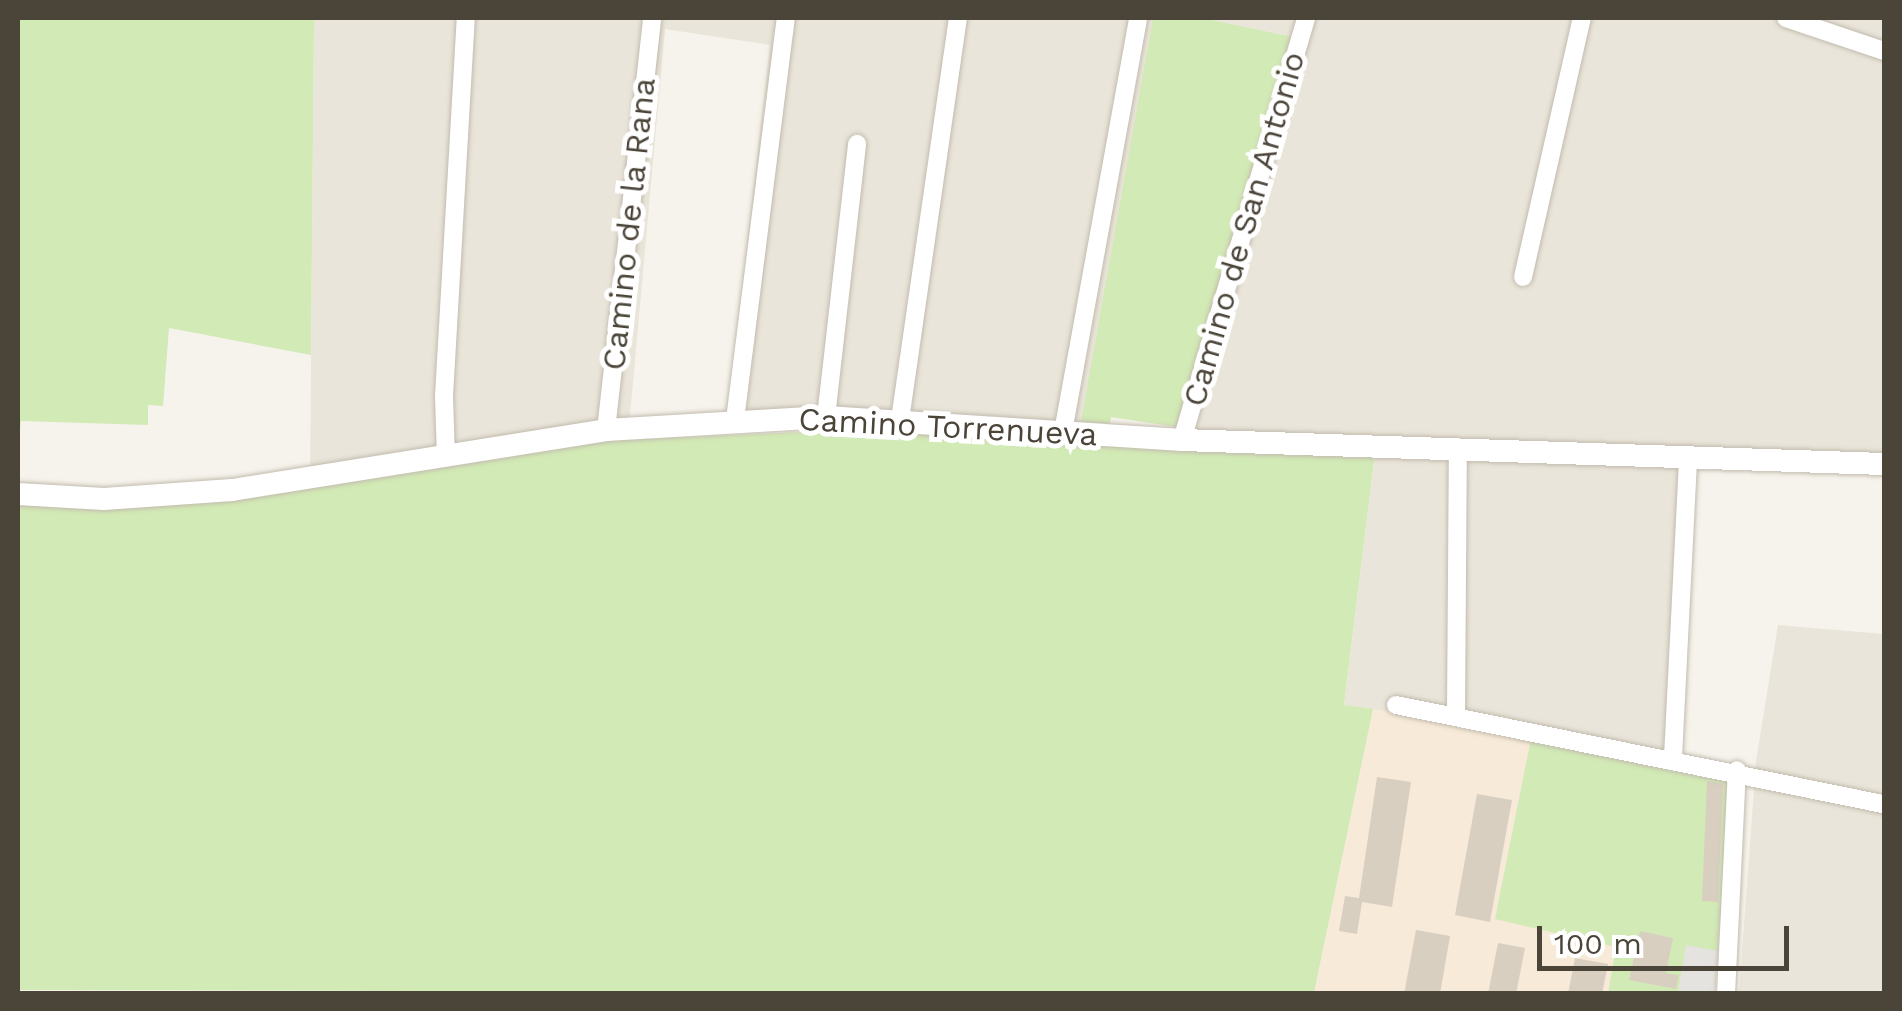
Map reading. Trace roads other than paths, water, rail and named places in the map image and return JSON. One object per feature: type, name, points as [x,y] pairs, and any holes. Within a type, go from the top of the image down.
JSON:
[{"type":"street","points":[[446,457],[444,396],[466,18]]},
{"type":"street","name":"Camino de la Rana","points":[[606,430],[652,18]]},
{"type":"street","points":[[735,420],[786,18]]},
{"type":"street","points":[[900,420],[958,18]]},
{"type":"street","points":[[1063,432],[1138,18]]},
{"type":"street","name":"Camino de San Antonio","points":[[1182,440],[1306,18]]},
{"type":"street","points":[[1523,277],[1582,18]]},
{"type":"street","points":[[1786,18],[1884,51]]},
{"type":"street","points":[[826,417],[856,144]]},
{"type":"street","name":"Camino Torrenueva","points":[[18,494],[104,499],[232,490],[606,430],[826,417],[1182,440],[1688,461],[1884,464]]},
{"type":"street","points":[[1456,716],[1458,451]]},
{"type":"street","points":[[1672,757],[1688,461]]},
{"type":"street","points":[[1396,705],[1737,770],[1884,804]]},
{"type":"street","points":[[1726,994],[1737,770]]}]
